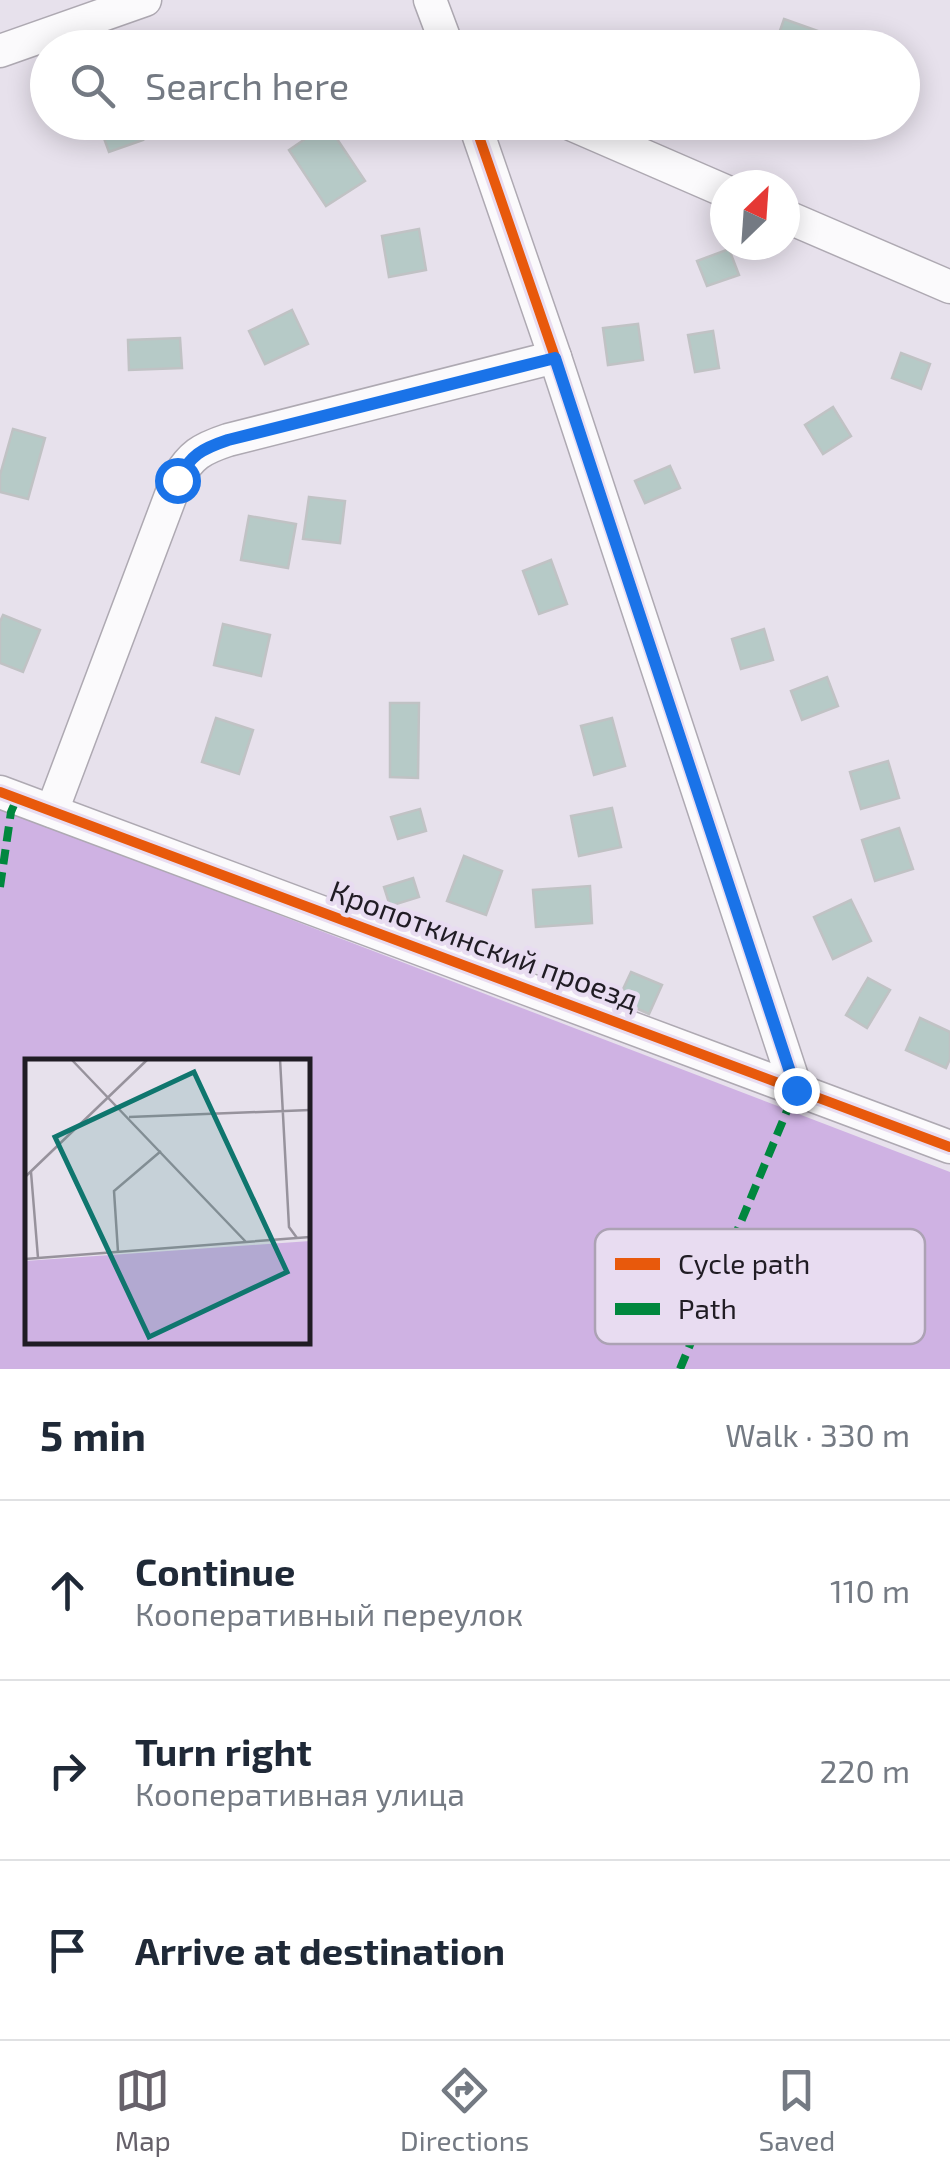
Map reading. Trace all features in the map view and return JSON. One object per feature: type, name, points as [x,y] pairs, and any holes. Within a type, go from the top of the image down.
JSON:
[{"type":"street","points":[[60,30],[145,0]]},
{"type":"street","points":[[430,0],[441,30]]},
{"type":"street","points":[[0,51],[30,40]]},
{"type":"street","points":[[480,140],[796,1090]]},
{"type":"street","points":[[608,140],[710,184]]},
{"type":"street","points":[[800,222],[950,287]]},
{"type":"street","points":[[52,812],[187,462],[204,448],[228,440],[555,358]]},
{"type":"street","name":"Кропоткинский проезд","points":[[0,792],[950,1147]]},
{"type":"shaded area","points":[[0,808],[950,1172],[950,1369],[0,1369]]},
{"type":"building","points":[[784,19],[815,30],[780,30]]},
{"type":"building","points":[[105,140],[143,140],[109,152]]},
{"type":"building","points":[[304,140],[338,140],[365,181],[326,206],[289,150]]},
{"type":"building","points":[[419,229],[426,270],[389,277],[382,236]]},
{"type":"building","points":[[710,256],[710,260],[733,260],[739,275],[707,286],[697,261]]},
{"type":"building","points":[[292,310],[308,344],[265,364],[249,331]]},
{"type":"building","points":[[638,324],[643,360],[608,365],[603,328]]},
{"type":"building","points":[[713,331],[719,368],[695,372],[688,335]]},
{"type":"building","points":[[180,338],[182,368],[129,370],[128,340]]},
{"type":"building","points":[[901,353],[930,364],[921,389],[892,378]]},
{"type":"building","points":[[833,407],[851,436],[823,454],[805,425]]},
{"type":"building","points":[[13,429],[45,438],[28,499],[0,492],[0,475]]},
{"type":"building","points":[[670,466],[680,488],[645,503],[635,481]]},
{"type":"building","points":[[309,497],[345,501],[340,543],[303,539]]},
{"type":"building","points":[[249,516],[296,524],[288,568],[241,560]]},
{"type":"building","points":[[551,560],[567,604],[539,614],[523,571]]},
{"type":"building","points":[[3,615],[40,630],[23,672],[0,663]]},
{"type":"building","points":[[223,624],[270,635],[261,676],[214,665]]},
{"type":"building","points":[[764,629],[773,660],[741,669],[732,639]]},
{"type":"building","points":[[827,677],[838,706],[802,720],[791,691]]},
{"type":"building","points":[[390,703],[419,703],[418,778],[390,777]]},
{"type":"building","points":[[216,718],[253,730],[239,774],[202,762]]},
{"type":"building","points":[[612,718],[625,766],[594,775],[581,726]]},
{"type":"building","points":[[888,761],[899,798],[861,809],[850,772]]},
{"type":"building","points":[[612,808],[621,847],[579,856],[571,816]]},
{"type":"building","points":[[420,809],[426,831],[398,839],[391,817]]},
{"type":"building","points":[[899,828],[913,869],[875,881],[862,840]]},
{"type":"building","points":[[464,856],[502,871],[486,915],[447,901]]},
{"type":"building","points":[[413,878],[419,897],[390,906],[384,887]]},
{"type":"building","points":[[590,886],[592,923],[536,927],[533,890]]},
{"type":"building","points":[[851,900],[871,941],[833,959],[814,917]]},
{"type":"building","points":[[631,972],[662,985],[649,1014],[618,1000]]},
{"type":"building","points":[[868,978],[890,990],[867,1028],[846,1015]]},
{"type":"building","points":[[920,1018],[950,1032],[946,1068],[906,1050]]},
{"type":"marked path","points":[[0,887],[11,812],[17,798]]},
{"type":"marked path","points":[[738,1229],[796,1089]]},
{"type":"marked path","points":[[680,1369],[690,1344]]},
{"type":"cycle path","points":[[480,140],[796,1089]]},
{"type":"cycle path","points":[[0,792],[950,1147]]},
{"type":"route","points":[[177,480],[187,462],[204,448],[228,440],[555,358],[796,1090]]}]
